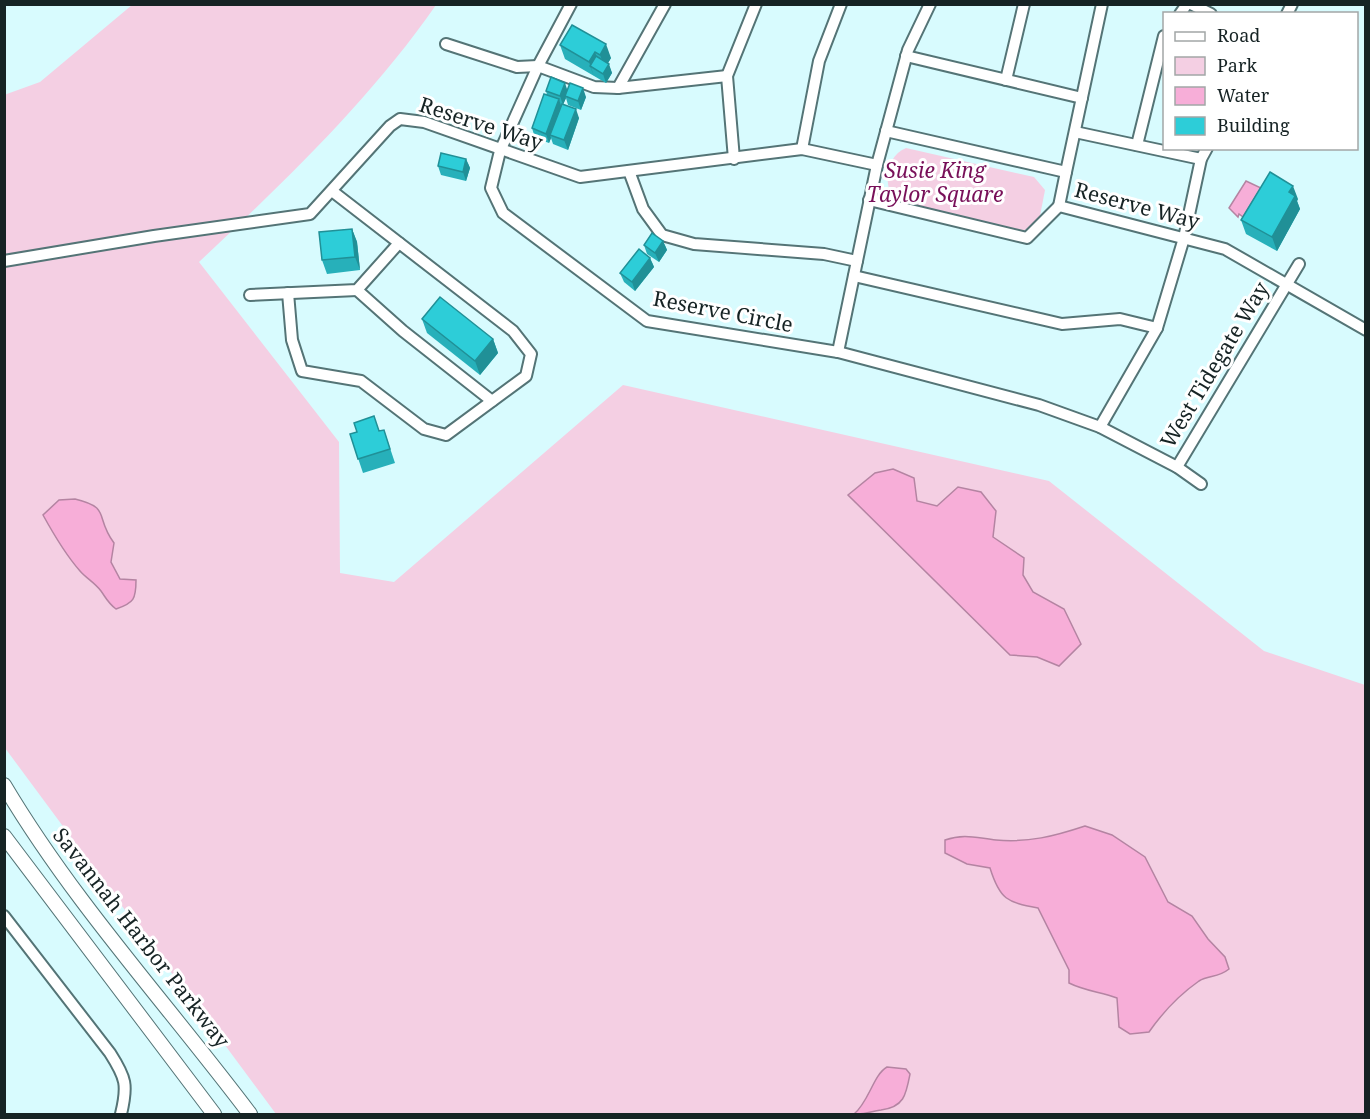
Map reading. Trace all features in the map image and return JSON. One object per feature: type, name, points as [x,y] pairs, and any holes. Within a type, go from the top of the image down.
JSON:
[{"type":"street","name":"Reserve Circle","points":[[571,4],[538,66],[500,151],[491,188],[503,213],[647,321],[838,352],[1039,405],[1100,427],[1177,467],[1200,484]]},
{"type":"street","points":[[618,88],[665,4]]},
{"type":"street","points":[[734,159],[727,76],[756,4]]},
{"type":"street","points":[[802,149],[819,61],[841,4]]},
{"type":"street","points":[[838,352],[876,165],[906,56],[930,4]]},
{"type":"street","points":[[1006,80],[1024,4]]},
{"type":"street","points":[[1066,172],[1102,4]]},
{"type":"street","points":[[1189,4],[1207,12]]},
{"type":"street","points":[[1137,145],[1163,40]]},
{"type":"street","points":[[446,44],[517,67],[538,66],[594,87],[618,88],[727,76]]},
{"type":"street","points":[[906,56],[1082,98]]},
{"type":"street","name":"Reserve Way","points":[[4,261],[154,236],[310,214],[390,126],[400,119],[424,122],[500,151],[580,177],[802,149],[876,165]]},
{"type":"street","name":"Reserve Way","points":[[886,131],[1066,172],[1059,206],[1225,249],[1365,330]]},
{"type":"street","points":[[1075,132],[1201,159]]},
{"type":"street","points":[[1100,427],[1157,328],[1184,238],[1201,159],[1206,150]]},
{"type":"street","points":[[629,171],[643,209],[662,235],[694,244],[824,254],[857,261]]},
{"type":"street","points":[[288,293],[292,340],[302,371],[361,381],[424,429],[446,435],[526,376],[531,354],[513,331],[332,192]]},
{"type":"street","points":[[869,200],[1027,238],[1059,206]]},
{"type":"street","points":[[357,290],[399,243]]},
{"type":"street","name":"West Tidegate Way","points":[[1177,467],[1299,264]]},
{"type":"street","points":[[854,276],[1062,324],[1120,319],[1157,328]]},
{"type":"street","points":[[250,295],[357,290],[403,331],[492,401]]},
{"type":"street","name":"Savannah Harbor Parkway","points":[[4,784],[40,842],[78,895],[250,1114]]},
{"type":"street","points":[[4,836],[214,1114]]},
{"type":"street","points":[[4,916],[110,1053],[124,1075],[126,1091],[121,1114]]},
{"type":"green space","points":[[132,5],[436,5],[383,74],[324,140],[199,262],[339,442],[340,573],[394,582],[623,385],[1049,481],[1264,651],[1365,685],[1365,1114],[276,1114],[5,748],[4,95],[40,82]]},
{"type":"green space","name":"Susie King Taylor Square","points":[[906,148],[1034,177],[1045,190],[1039,221],[1023,231],[894,200],[888,186],[888,171],[894,157]]},
{"type":"water","points":[[1246,181],[1261,188],[1243,217],[1239,214],[1238,217],[1229,208]]},
{"type":"water","points":[[893,469],[914,478],[917,501],[937,506],[958,487],[981,492],[996,511],[993,537],[1024,558],[1023,575],[1033,592],[1064,609],[1081,644],[1059,666],[1037,657],[1010,655],[848,495],[875,473]]},
{"type":"water","points":[[75,499],[94,506],[101,514],[114,543],[111,562],[120,579],[136,580],[133,599],[122,607],[116,609],[113,607],[99,588],[80,571],[69,558],[43,515],[59,500]]},
{"type":"water","points":[[1085,826],[1112,835],[1145,857],[1168,902],[1192,916],[1208,939],[1225,957],[1229,969],[1192,986],[1172,1004],[1149,1032],[1130,1034],[1119,1027],[1117,998],[1069,983],[1069,970],[1038,908],[1019,904],[1006,898],[997,887],[990,868],[967,864],[945,853],[945,840],[952,838],[964,836],[1008,841],[1030,840]]},
{"type":"water","points":[[887,1067],[906,1069],[910,1074],[903,1099],[889,1108],[854,1114],[864,1103],[878,1076]]},
{"type":"building","points":[[572,25],[606,44],[600,55],[595,52],[589,62],[560,45]]},
{"type":"building","points":[[596,56],[609,64],[603,74],[590,66]]},
{"type":"building","points":[[551,77],[565,83],[560,96],[546,91]]},
{"type":"building","points":[[570,83],[583,88],[578,101],[565,96]]},
{"type":"building","points":[[544,94],[559,99],[546,134],[532,128]]},
{"type":"building","points":[[562,104],[576,109],[564,140],[550,135]]},
{"type":"building","points":[[441,153],[466,159],[463,172],[438,166]]},
{"type":"building","points":[[1270,172],[1293,186],[1289,192],[1295,196],[1272,237],[1241,220]]},
{"type":"building","points":[[352,229],[355,257],[322,260],[319,232]]},
{"type":"building","points":[[652,233],[663,241],[655,253],[644,245]]},
{"type":"building","points":[[639,249],[650,258],[632,282],[620,273]]},
{"type":"building","points":[[440,297],[493,339],[475,361],[422,319]]},
{"type":"building","points":[[374,416],[379,431],[384,430],[390,449],[358,459],[350,434],[357,432],[354,423]]}]
